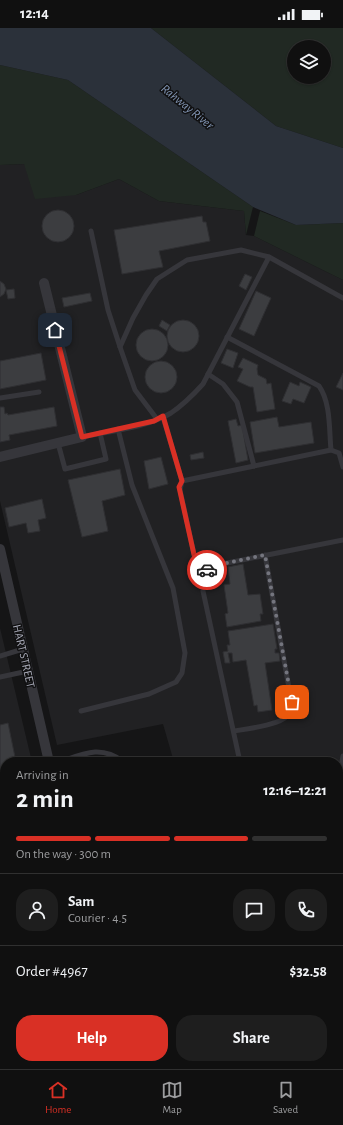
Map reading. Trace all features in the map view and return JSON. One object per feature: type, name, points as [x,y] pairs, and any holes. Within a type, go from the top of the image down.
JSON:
[{"type":"street","points":[[0,458],[82,437],[44,283]]},
{"type":"street","name":"HART STREET","points":[[0,549],[48,757]]},
{"type":"lane","points":[[91,230],[108,310],[120,347],[136,390],[157,419]]},
{"type":"lane","points":[[120,347],[133,318],[157,279],[187,260],[241,250],[269,257],[343,298]]},
{"type":"lane","points":[[82,437],[157,419],[190,399],[203,384],[269,257]]},
{"type":"lane","points":[[227,337],[319,386],[324,393],[327,402],[331,450]]},
{"type":"lane","points":[[208,374],[224,384],[237,402],[254,466]]},
{"type":"lane","points":[[0,398],[39,392]]},
{"type":"lane","points":[[163,416],[182,481],[179,487],[197,568],[205,574]]},
{"type":"lane","points":[[81,711],[149,694],[176,682],[182,673],[184,653],[173,588],[132,485],[118,429]]},
{"type":"lane","points":[[58,443],[65,469],[106,459],[100,433]]},
{"type":"lane","points":[[182,481],[331,450],[339,453],[343,468]]},
{"type":"lane","points":[[239,757],[202,585],[205,574],[212,566],[343,540]]},
{"type":"lane","points":[[234,731],[281,721],[288,716],[291,710],[291,699],[265,555]]},
{"type":"lane","points":[[0,656],[23,649]]},
{"type":"lane","points":[[0,677],[28,671]]},
{"type":"lane","points":[[76,757],[92,752],[112,753],[117,757]]},
{"type":"shaded area","points":[[151,28],[343,28],[343,148],[276,126]]},
{"type":"shaded area","points":[[0,65],[68,80],[253,207],[246,235],[244,211],[159,201],[119,179],[76,195],[35,199],[24,164],[0,165]]},
{"type":"shaded area","points":[[24,164],[76,195],[119,179],[159,201],[244,211],[246,235],[254,236],[343,280],[343,757],[173,757],[163,724],[57,745],[0,501],[0,165]]},
{"type":"shaded area","points":[[260,211],[296,225],[343,223],[343,280],[254,236]]},
{"type":"shaded area","points":[[0,628],[31,757],[0,757]]},
{"type":"water","name":"Rahway River","points":[[0,28],[151,28],[276,126],[343,148],[343,223],[296,225],[253,207],[68,80],[0,65]]},
{"type":"building","points":[[55,210],[61,210],[71,217],[74,226],[73,232],[67,239],[61,242],[55,242],[45,235],[42,229],[42,223],[49,213]]},
{"type":"building","points":[[202,216],[203,222],[206,222],[210,241],[159,251],[163,267],[122,274],[114,230]]},
{"type":"building","points":[[245,274],[252,277],[246,290],[239,286]]},
{"type":"building","points":[[0,281],[4,284],[6,289],[4,294],[0,297]]},
{"type":"building","points":[[14,289],[15,298],[8,299],[6,290]]},
{"type":"building","points":[[256,291],[271,298],[254,336],[239,329]]},
{"type":"building","points":[[90,293],[92,301],[64,307],[62,298]]},
{"type":"building","points":[[162,320],[170,325],[167,331],[159,326]]},
{"type":"building","points":[[180,320],[186,320],[196,327],[199,336],[198,342],[192,349],[186,352],[180,352],[170,345],[167,339],[167,333],[174,323]]},
{"type":"building","points":[[149,329],[155,329],[165,336],[168,345],[167,351],[161,358],[155,361],[149,361],[139,354],[136,348],[136,342],[143,332]]},
{"type":"building","points":[[227,349],[238,353],[233,368],[221,363]]},
{"type":"building","points":[[41,353],[46,380],[0,389],[0,361]]},
{"type":"building","points":[[243,358],[258,365],[258,375],[266,379],[267,384],[271,383],[275,409],[257,412],[253,387],[237,381],[243,369],[238,367]]},
{"type":"building","points":[[158,361],[164,361],[174,368],[177,377],[176,383],[170,390],[164,393],[158,393],[148,386],[145,380],[145,374],[152,364]]},
{"type":"building","points":[[343,373],[343,390],[336,387]]},
{"type":"building","points":[[290,382],[299,386],[300,382],[311,387],[304,403],[293,399],[291,404],[282,401]]},
{"type":"building","points":[[0,407],[4,407],[5,414],[7,413],[8,415],[54,407],[57,426],[9,435],[10,440],[0,442]]},
{"type":"building","points":[[277,417],[279,427],[311,422],[314,443],[255,453],[250,422]]},
{"type":"building","points":[[236,419],[238,426],[242,425],[248,460],[236,463],[228,421]]},
{"type":"building","points":[[203,452],[204,458],[191,460],[190,455]]},
{"type":"building","points":[[161,457],[168,484],[149,489],[144,461]]},
{"type":"building","points":[[120,469],[125,495],[102,501],[108,531],[82,537],[68,480]]},
{"type":"building","points":[[42,499],[46,518],[38,520],[40,531],[28,533],[26,523],[9,527],[5,508]]},
{"type":"building","points":[[243,564],[248,595],[260,594],[263,614],[260,614],[261,621],[227,627],[225,614],[228,613],[224,585],[230,584],[228,567]]},
{"type":"building","points":[[273,624],[277,649],[275,649],[275,653],[279,653],[280,661],[265,663],[272,710],[258,712],[257,705],[254,706],[246,660],[233,662],[232,653],[228,653],[230,663],[225,663],[223,652],[228,651],[227,645],[230,645],[228,631]]},
{"type":"building","points":[[8,723],[15,757],[0,757],[0,725]]},
{"type":"way so far","points":[[207,570],[212,566],[265,555],[292,702]]},
{"type":"route","points":[[55,330],[82,437],[154,421],[163,416],[182,481],[179,487],[197,568],[205,574],[207,570]]}]
